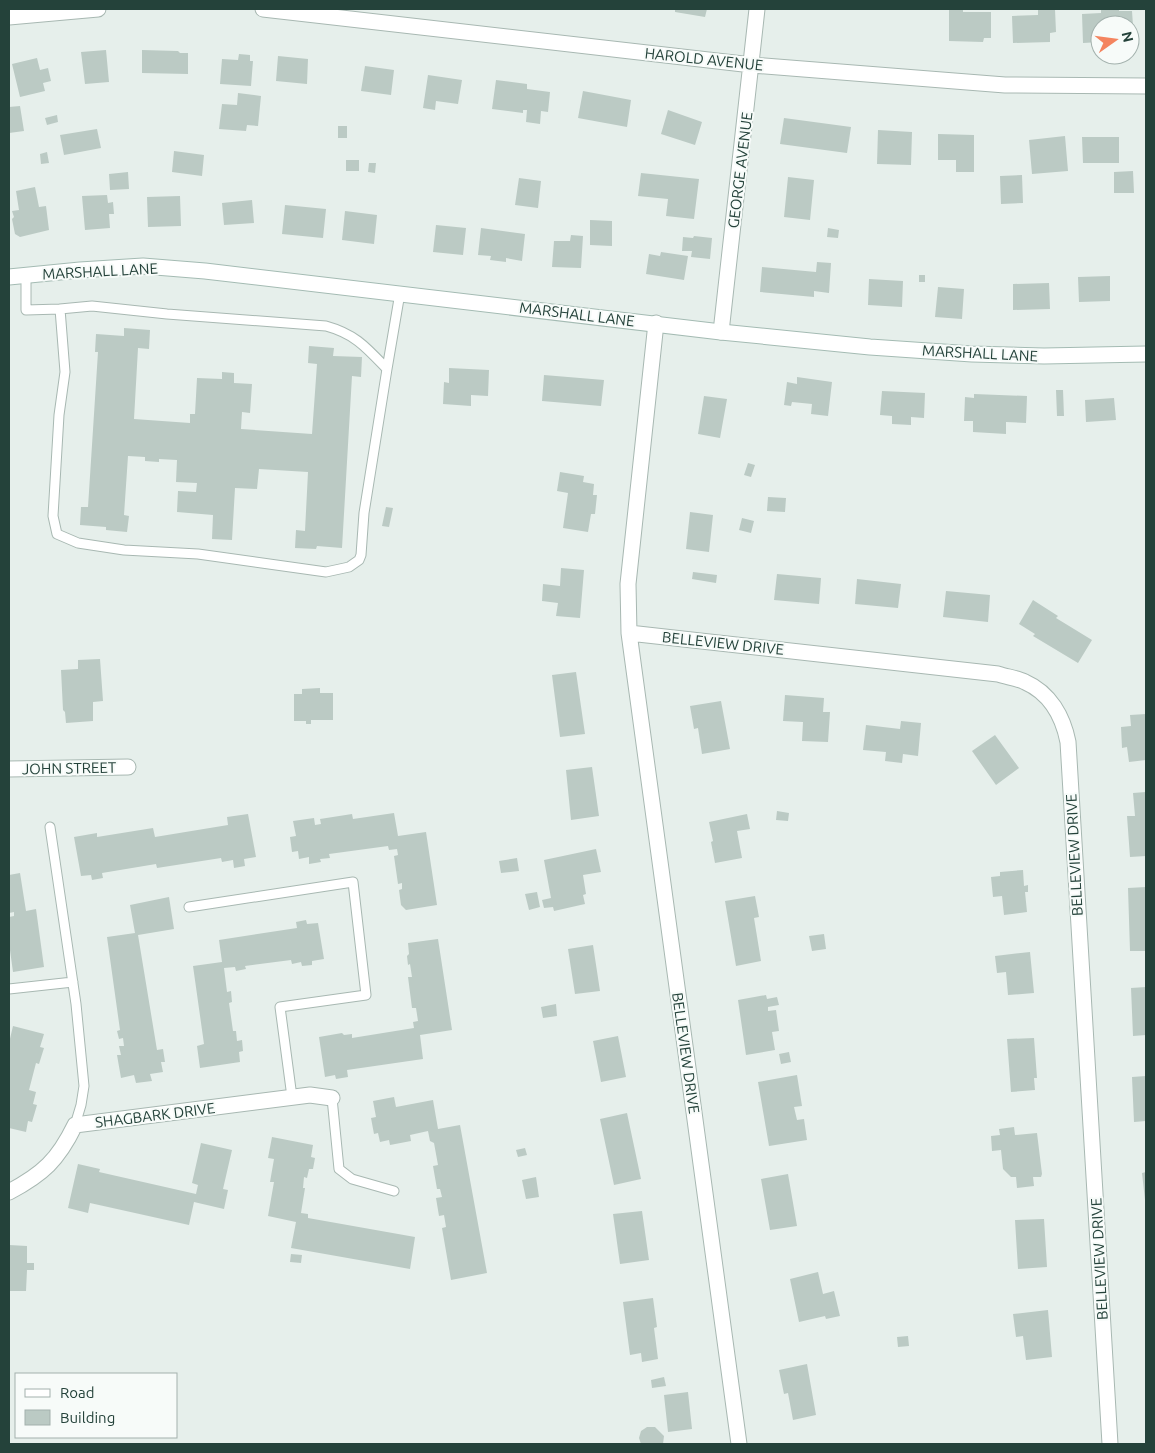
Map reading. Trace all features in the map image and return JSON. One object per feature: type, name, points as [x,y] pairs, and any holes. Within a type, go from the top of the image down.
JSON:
[{"type":"street","points":[[9,17],[98,9]]},
{"type":"street","name":"HAROLD AVENUE","points":[[263,9],[752,65],[1005,85],[1146,86]]},
{"type":"street","name":"GEORGE AVENUE","points":[[721,332],[752,65],[756,9]]},
{"type":"street","name":"MARSHALL LANE","points":[[9,277],[143,266],[204,270],[721,332],[870,347],[972,354],[1044,356],[1146,354]]},
{"type":"street","name":"BELLEVIEW DRIVE","points":[[656,323],[628,584],[629,633],[739,1444]]},
{"type":"street","name":"BELLEVIEW DRIVE","points":[[629,633],[998,674],[1026,682],[1048,698],[1059,713],[1068,742],[1110,1444]]},
{"type":"street","name":"JOHN STREET","points":[[9,769],[128,767]]},
{"type":"street","name":"SHAGBARK DRIVE","points":[[9,1192],[32,1178],[56,1158],[75,1125],[310,1095],[332,1098]]},
{"type":"lane","points":[[26,275],[26,310],[92,306],[166,314],[326,326],[342,330],[356,338],[387,369]]},
{"type":"lane","points":[[60,309],[65,372],[59,415],[53,516],[58,534],[78,542],[124,550],[198,554],[326,572],[349,568],[359,560],[361,555],[364,513],[400,293]]},
{"type":"lane","points":[[50,827],[73,982],[84,1086],[75,1125]]},
{"type":"lane","points":[[189,907],[353,882],[366,995],[280,1007],[292,1097]]},
{"type":"lane","points":[[9,989],[73,982]]},
{"type":"lane","points":[[332,1098],[339,1169],[352,1179],[394,1191]]},
{"type":"building","points":[[675,9],[707,9],[705,17],[675,12]]},
{"type":"building","points":[[949,9],[963,9],[963,12],[991,12],[991,38],[984,38],[983,42],[949,41]]},
{"type":"building","points":[[1038,9],[1055,9],[1056,32],[1050,33],[1050,42],[1013,43],[1012,16],[1038,15]]},
{"type":"building","points":[[1101,9],[1119,9],[1119,11],[1132,11],[1132,15],[1090,15],[1090,43],[1083,43],[1082,14],[1101,13]]},
{"type":"building","points":[[106,50],[109,82],[85,84],[81,52]]},
{"type":"building","points":[[142,50],[188,53],[188,74],[142,73]]},
{"type":"building","points":[[239,54],[250,55],[250,61],[253,61],[251,86],[220,84],[222,59],[238,60]]},
{"type":"building","points":[[278,56],[308,59],[307,84],[276,81]]},
{"type":"building","points":[[37,58],[40,70],[48,68],[51,81],[43,83],[45,91],[20,97],[12,64]]},
{"type":"building","points":[[365,66],[394,70],[391,95],[361,91]]},
{"type":"building","points":[[428,75],[462,80],[458,104],[436,101],[435,110],[423,108]]},
{"type":"building","points":[[496,80],[527,84],[527,89],[550,92],[548,112],[541,111],[540,124],[526,122],[527,110],[523,110],[523,113],[492,109]]},
{"type":"building","points":[[583,91],[631,100],[627,127],[578,118]]},
{"type":"building","points":[[238,93],[261,96],[258,126],[247,125],[246,131],[219,129],[222,104],[237,105]]},
{"type":"building","points":[[20,106],[24,131],[9,133],[9,107]]},
{"type":"building","points":[[668,110],[702,122],[695,145],[661,134]]},
{"type":"building","points":[[57,115],[58,122],[47,125],[45,118]]},
{"type":"building","points":[[784,118],[851,127],[847,153],[780,144]]},
{"type":"building","points":[[338,126],[347,126],[347,138],[338,138]]},
{"type":"building","points":[[97,129],[101,148],[64,155],[60,135]]},
{"type":"building","points":[[878,130],[912,132],[911,165],[877,164]]},
{"type":"building","points":[[938,134],[974,135],[974,172],[956,172],[956,160],[938,160]]},
{"type":"building","points":[[1065,136],[1068,171],[1032,174],[1029,140]]},
{"type":"building","points":[[1082,137],[1119,137],[1119,163],[1083,163]]},
{"type":"building","points":[[174,151],[204,155],[202,176],[172,172]]},
{"type":"building","points":[[47,152],[49,163],[41,164],[40,154]]},
{"type":"building","points":[[346,160],[359,160],[359,171],[346,171]]},
{"type":"building","points":[[369,163],[376,163],[375,173],[368,172]]},
{"type":"building","points":[[1133,171],[1134,193],[1114,193],[1114,172]]},
{"type":"building","points":[[128,172],[129,189],[110,190],[109,174]]},
{"type":"building","points":[[641,173],[699,179],[694,219],[666,216],[668,199],[638,196]]},
{"type":"building","points":[[1022,175],[1023,203],[1001,204],[1000,176]]},
{"type":"building","points":[[788,177],[814,180],[810,220],[784,217]]},
{"type":"building","points":[[519,178],[541,181],[538,208],[515,205]]},
{"type":"building","points":[[35,187],[39,207],[46,206],[49,230],[20,237],[15,234],[12,219],[14,217],[12,211],[19,210],[16,191]]},
{"type":"building","points":[[107,195],[108,203],[113,202],[114,214],[109,214],[110,228],[85,230],[82,196]]},
{"type":"building","points":[[180,196],[181,226],[148,227],[147,197]]},
{"type":"building","points":[[252,200],[254,223],[224,225],[222,203]]},
{"type":"building","points":[[285,205],[326,209],[323,238],[282,234]]},
{"type":"building","points":[[345,211],[377,215],[374,244],[342,240]]},
{"type":"building","points":[[590,220],[612,221],[612,246],[590,245]]},
{"type":"building","points":[[436,225],[466,228],[463,255],[433,252]]},
{"type":"building","points":[[481,228],[525,234],[522,261],[506,258],[506,262],[490,260],[491,256],[478,255]]},
{"type":"building","points":[[828,228],[839,230],[838,238],[827,237]]},
{"type":"building","points":[[571,235],[583,236],[581,268],[552,267],[554,241],[570,241]]},
{"type":"building","points":[[694,236],[712,238],[710,259],[691,257],[692,251],[682,251],[683,237],[693,238]]},
{"type":"building","points":[[661,252],[688,256],[684,280],[646,274],[649,254],[660,256]]},
{"type":"building","points":[[817,262],[831,263],[829,293],[814,291],[814,297],[760,292],[762,267],[816,272]]},
{"type":"building","points":[[919,275],[925,275],[925,282],[919,282]]},
{"type":"building","points":[[1110,276],[1110,301],[1079,302],[1078,277]]},
{"type":"building","points":[[869,279],[903,281],[902,307],[868,305]]},
{"type":"building","points":[[1049,283],[1050,309],[1013,310],[1013,284]]},
{"type":"building","points":[[938,287],[964,289],[962,319],[935,317]]},
{"type":"building","points":[[124,328],[150,330],[149,349],[138,348],[134,419],[190,423],[190,414],[195,414],[197,378],[222,379],[222,372],[234,373],[234,383],[252,384],[250,413],[242,412],[241,429],[312,434],[317,364],[308,363],[309,346],[334,348],[333,356],[362,357],[361,377],[352,376],[342,548],[317,546],[316,549],[295,548],[296,530],[305,531],[308,472],[259,469],[257,489],[235,488],[232,540],[212,539],[213,515],[177,512],[178,491],[196,492],[197,483],[176,482],[177,460],[159,459],[159,462],[145,461],[145,457],[128,456],[124,515],[129,516],[127,532],[106,530],[106,527],[80,525],[81,507],[88,507],[98,352],[95,352],[96,334],[124,336]]},
{"type":"building","points":[[449,368],[489,370],[488,396],[471,395],[471,406],[443,404],[444,382],[449,383]]},
{"type":"building","points":[[544,375],[604,380],[601,406],[542,401]]},
{"type":"building","points":[[797,377],[832,382],[828,416],[811,414],[812,404],[792,402],[791,406],[784,405],[787,382],[797,384]]},
{"type":"building","points":[[1056,390],[1063,390],[1064,416],[1057,416]]},
{"type":"building","points":[[882,391],[925,393],[924,418],[911,417],[911,425],[892,424],[892,416],[880,415]]},
{"type":"building","points":[[974,394],[1027,396],[1026,423],[1006,422],[1006,434],[973,432],[973,421],[964,421],[965,397],[974,398]]},
{"type":"building","points":[[704,396],[727,399],[720,438],[698,434]]},
{"type":"building","points":[[1114,398],[1116,420],[1086,422],[1085,400]]},
{"type":"building","points":[[748,463],[755,465],[751,477],[744,475]]},
{"type":"building","points":[[560,472],[584,476],[583,482],[594,484],[593,495],[597,495],[595,514],[591,514],[588,532],[563,528],[568,493],[557,491]]},
{"type":"building","points":[[768,497],[786,498],[785,512],[767,511]]},
{"type":"building","points":[[386,507],[393,508],[389,527],[382,526]]},
{"type":"building","points":[[690,512],[713,515],[709,552],[686,549]]},
{"type":"building","points":[[742,518],[754,521],[751,533],[739,530]]},
{"type":"building","points":[[561,568],[584,570],[580,618],[556,616],[558,603],[542,601],[543,584],[560,586]]},
{"type":"building","points":[[693,572],[717,575],[716,583],[692,579]]},
{"type":"building","points":[[777,574],[821,578],[819,604],[774,600]]},
{"type":"building","points":[[857,579],[901,584],[898,608],[855,604]]},
{"type":"building","points":[[946,591],[990,595],[988,622],[943,617]]},
{"type":"building","points":[[1033,600],[1058,616],[1056,618],[1092,640],[1078,663],[1033,636],[1035,634],[1019,624]]},
{"type":"building","points":[[100,659],[103,701],[93,702],[93,721],[66,723],[63,710],[61,670],[78,669],[78,660]]},
{"type":"building","points":[[576,672],[585,734],[560,737],[552,675]]},
{"type":"building","points":[[320,688],[320,693],[333,693],[333,720],[311,720],[311,724],[306,724],[306,721],[294,721],[294,694],[302,694],[302,689]]},
{"type":"building","points":[[785,695],[824,698],[823,712],[830,712],[828,742],[802,741],[803,722],[783,721]]},
{"type":"building","points":[[721,701],[730,749],[702,754],[698,728],[694,729],[690,706]]},
{"type":"building","points":[[1146,714],[1146,760],[1129,762],[1127,747],[1122,748],[1121,727],[1131,726],[1130,715]]},
{"type":"building","points":[[901,721],[921,723],[918,756],[903,754],[902,763],[885,761],[886,752],[863,750],[866,725],[900,729]]},
{"type":"building","points":[[995,735],[1019,768],[996,785],[972,751]]},
{"type":"building","points":[[592,767],[599,816],[571,820],[566,770]]},
{"type":"building","points":[[1146,792],[1146,856],[1130,857],[1127,816],[1135,816],[1133,793]]},
{"type":"building","points":[[777,811],[789,813],[788,821],[776,820]]},
{"type":"building","points":[[394,813],[398,836],[426,832],[437,905],[406,910],[401,905],[399,890],[402,889],[402,883],[398,884],[394,856],[398,855],[397,849],[389,850],[388,846],[329,854],[330,858],[320,859],[321,862],[309,864],[309,857],[299,859],[298,851],[292,852],[290,837],[296,836],[293,821],[314,818],[315,825],[321,824],[320,819],[352,814],[353,819]]},
{"type":"building","points":[[248,814],[256,857],[244,859],[245,866],[234,868],[233,860],[222,862],[221,858],[157,868],[156,864],[102,873],[103,878],[92,880],[91,875],[81,876],[74,837],[97,833],[97,837],[153,828],[155,837],[228,825],[227,817]]},
{"type":"building","points":[[747,814],[750,829],[737,831],[742,858],[715,863],[709,822]]},
{"type":"building","points":[[596,849],[601,872],[583,875],[586,894],[583,895],[585,904],[554,911],[553,907],[544,908],[542,900],[551,898],[544,860]]},
{"type":"building","points":[[517,858],[519,871],[501,873],[499,861]]},
{"type":"building","points":[[1023,870],[1024,886],[1028,885],[1028,892],[1025,892],[1027,912],[1004,915],[1002,896],[993,897],[991,877],[1000,876],[1000,872]]},
{"type":"building","points":[[20,873],[26,911],[36,909],[44,967],[13,972],[9,943],[9,917],[14,916],[14,912],[9,913],[9,875]]},
{"type":"building","points":[[1146,887],[1146,951],[1130,951],[1128,888]]},
{"type":"building","points":[[537,892],[540,907],[529,910],[525,894]]},
{"type":"building","points":[[755,896],[759,917],[754,918],[761,961],[736,966],[725,901]]},
{"type":"building","points":[[169,897],[174,929],[138,935],[157,1050],[163,1049],[165,1062],[161,1062],[163,1072],[150,1074],[152,1081],[136,1083],[134,1075],[121,1078],[117,1055],[121,1055],[119,1046],[124,1046],[123,1038],[119,1039],[117,1031],[120,1030],[107,937],[135,933],[130,905]]},
{"type":"building","points":[[306,920],[307,924],[318,923],[324,959],[312,961],[312,965],[302,966],[301,962],[292,964],[291,960],[245,966],[246,969],[236,971],[235,967],[224,968],[227,992],[231,991],[232,1002],[229,1003],[233,1031],[236,1031],[237,1041],[242,1040],[243,1051],[239,1052],[240,1062],[200,1068],[197,1046],[204,1044],[193,966],[222,962],[219,940],[297,928],[296,922]]},
{"type":"building","points":[[824,934],[826,949],[812,951],[809,936]]},
{"type":"building","points":[[438,939],[452,1030],[420,1035],[423,1059],[347,1070],[348,1077],[336,1079],[335,1075],[325,1077],[319,1037],[342,1033],[344,1035],[352,1034],[352,1038],[414,1028],[413,1022],[418,1021],[416,1008],[412,1008],[408,977],[412,977],[410,964],[408,965],[408,943]]},
{"type":"building","points":[[593,945],[600,991],[575,994],[568,949]]},
{"type":"building","points":[[1030,952],[1034,993],[1008,995],[1006,972],[997,973],[995,956]]},
{"type":"building","points":[[1146,987],[1146,1035],[1133,1036],[1131,988]]},
{"type":"building","points":[[766,995],[767,999],[777,997],[779,1005],[768,1007],[768,1011],[776,1010],[779,1031],[772,1032],[775,1050],[746,1055],[738,1000]]},
{"type":"building","points":[[556,1004],[557,1016],[543,1018],[541,1007]]},
{"type":"building","points":[[13,1026],[44,1034],[40,1047],[44,1048],[39,1064],[36,1063],[29,1090],[36,1092],[33,1104],[37,1105],[32,1122],[28,1121],[26,1132],[9,1128],[9,1043]]},
{"type":"building","points":[[618,1036],[626,1077],[601,1082],[593,1041]]},
{"type":"building","points":[[1034,1038],[1037,1078],[1034,1078],[1035,1090],[1011,1092],[1007,1039]]},
{"type":"building","points":[[789,1052],[791,1062],[781,1064],[779,1054]]},
{"type":"building","points":[[797,1075],[802,1106],[794,1107],[797,1120],[804,1119],[807,1140],[769,1146],[758,1082]]},
{"type":"building","points":[[1146,1076],[1146,1121],[1134,1122],[1132,1077]]},
{"type":"building","points":[[394,1097],[396,1107],[433,1100],[438,1129],[460,1125],[487,1273],[451,1280],[442,1228],[446,1227],[444,1215],[439,1216],[436,1198],[442,1197],[440,1189],[437,1189],[433,1166],[438,1165],[434,1143],[430,1141],[428,1131],[410,1135],[411,1141],[390,1145],[389,1140],[380,1142],[378,1133],[374,1134],[371,1118],[376,1117],[373,1101]]},
{"type":"building","points":[[627,1113],[641,1179],[614,1185],[600,1119]]},
{"type":"building","points":[[1014,1127],[1015,1135],[1037,1133],[1042,1174],[1041,1177],[1033,1177],[1034,1186],[1017,1188],[1016,1177],[1011,1177],[1003,1169],[1001,1150],[992,1151],[991,1136],[1000,1135],[999,1129]]},
{"type":"building","points":[[272,1137],[313,1145],[311,1157],[315,1158],[313,1169],[309,1169],[307,1178],[304,1177],[303,1188],[305,1188],[301,1213],[308,1214],[308,1218],[415,1237],[410,1269],[291,1248],[296,1222],[268,1216],[274,1182],[270,1182],[274,1159],[268,1158]]},
{"type":"building","points":[[201,1143],[232,1150],[223,1189],[228,1190],[224,1209],[194,1202],[189,1225],[90,1203],[88,1213],[68,1208],[78,1164],[100,1169],[99,1172],[196,1194],[198,1185],[192,1183]]},
{"type":"building","points":[[525,1148],[527,1155],[518,1157],[516,1150]]},
{"type":"building","points":[[1146,1172],[1146,1199],[1145,1200],[1142,1173]]},
{"type":"building","points":[[788,1174],[797,1226],[770,1230],[761,1179]]},
{"type":"building","points":[[536,1177],[539,1197],[526,1199],[522,1180]]},
{"type":"building","points":[[642,1211],[649,1260],[620,1264],[613,1214]]},
{"type":"building","points":[[1044,1219],[1047,1267],[1018,1269],[1015,1220]]},
{"type":"building","points":[[9,1245],[27,1246],[27,1263],[34,1263],[34,1270],[27,1270],[26,1291],[9,1291]]},
{"type":"building","points":[[291,1254],[302,1255],[301,1263],[290,1262]]},
{"type":"building","points":[[818,1272],[823,1294],[834,1291],[840,1316],[826,1319],[825,1316],[799,1322],[790,1279]]},
{"type":"building","points":[[653,1298],[657,1327],[654,1328],[658,1359],[642,1362],[641,1353],[630,1355],[623,1302]]},
{"type":"building","points":[[1048,1310],[1052,1357],[1026,1360],[1023,1336],[1016,1337],[1013,1314]]},
{"type":"building","points":[[908,1336],[909,1346],[898,1347],[897,1337]]},
{"type":"building","points":[[807,1364],[816,1415],[793,1420],[788,1393],[784,1394],[779,1370]]},
{"type":"building","points":[[664,1377],[666,1386],[652,1388],[651,1380]]},
{"type":"building","points":[[688,1392],[692,1429],[668,1432],[664,1395]]},
{"type":"building","points":[[647,1427],[655,1427],[664,1436],[663,1444],[641,1444],[639,1438],[641,1431]]}]
